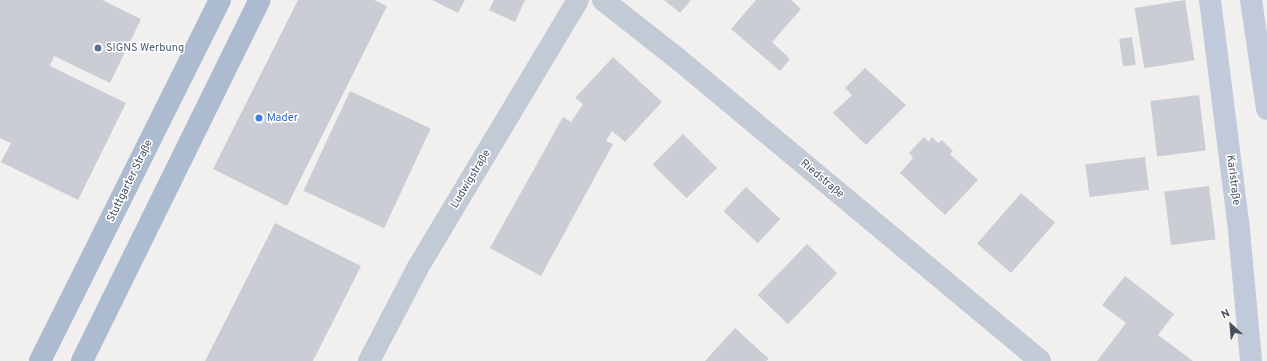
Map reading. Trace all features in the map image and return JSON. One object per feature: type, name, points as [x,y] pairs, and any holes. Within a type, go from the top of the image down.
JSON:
[{"type":"main road","name":"Stuttgarter Straße","points":[[40,361],[220,0]]},
{"type":"main road","points":[[82,361],[260,0]]},
{"type":"main road","name":"Karlstraße","points":[[1210,0],[1239,231],[1251,361]]},
{"type":"main road","points":[[1251,0],[1267,109]]},
{"type":"street","name":"Ludwigstraße","points":[[370,361],[417,269],[578,0]]},
{"type":"street","name":"Riedstraße","points":[[603,0],[678,59],[1040,361]]},
{"type":"building","points":[[0,0],[102,0],[141,19],[110,83],[54,56],[50,66],[126,103],[78,200],[1,162],[11,143],[0,138]]},
{"type":"building","points":[[298,0],[374,0],[387,6],[287,206],[213,169]]},
{"type":"building","points":[[432,0],[465,0],[458,13]]},
{"type":"building","points":[[494,0],[525,0],[515,22],[489,10]]},
{"type":"building","points":[[664,0],[691,0],[680,13]]},
{"type":"building","points":[[756,0],[791,0],[801,9],[772,42],[790,59],[780,71],[731,29]]},
{"type":"building","points":[[1185,0],[1195,60],[1144,68],[1135,8]]},
{"type":"building","points":[[1132,37],[1136,65],[1123,67],[1119,39]]},
{"type":"building","points":[[613,57],[662,102],[625,142],[612,131],[606,141],[613,144],[541,276],[490,248],[563,117],[571,122],[583,104],[575,98]]},
{"type":"building","points":[[865,68],[906,105],[866,145],[833,113],[852,95],[845,88]]},
{"type":"building","points":[[350,91],[431,129],[384,228],[304,191]]},
{"type":"building","points":[[1199,95],[1206,151],[1157,157],[1150,101]]},
{"type":"building","points":[[683,134],[717,168],[687,198],[653,164]]},
{"type":"building","points":[[924,137],[929,142],[932,137],[938,143],[942,140],[953,151],[950,154],[978,180],[945,215],[900,173],[913,158],[909,153]]},
{"type":"building","points":[[1145,157],[1149,190],[1089,197],[1085,164]]},
{"type":"building","points":[[1209,186],[1216,240],[1171,245],[1164,191]]},
{"type":"building","points":[[746,187],[780,219],[758,243],[723,211]]},
{"type":"building","points":[[1021,193],[1055,223],[1011,273],[977,244]]},
{"type":"building","points":[[275,223],[361,266],[313,361],[205,361]]},
{"type":"building","points":[[807,244],[837,273],[788,324],[758,295]]},
{"type":"building","points":[[1125,276],[1174,314],[1158,335],[1193,361],[1097,361],[1126,323],[1102,305]]},
{"type":"building","points":[[735,328],[769,359],[766,361],[705,361]]},
{"type":"place","name":"SIGNS Werbung","points":[[98,48]]},
{"type":"place","name":"Mader","points":[[259,118]]}]
